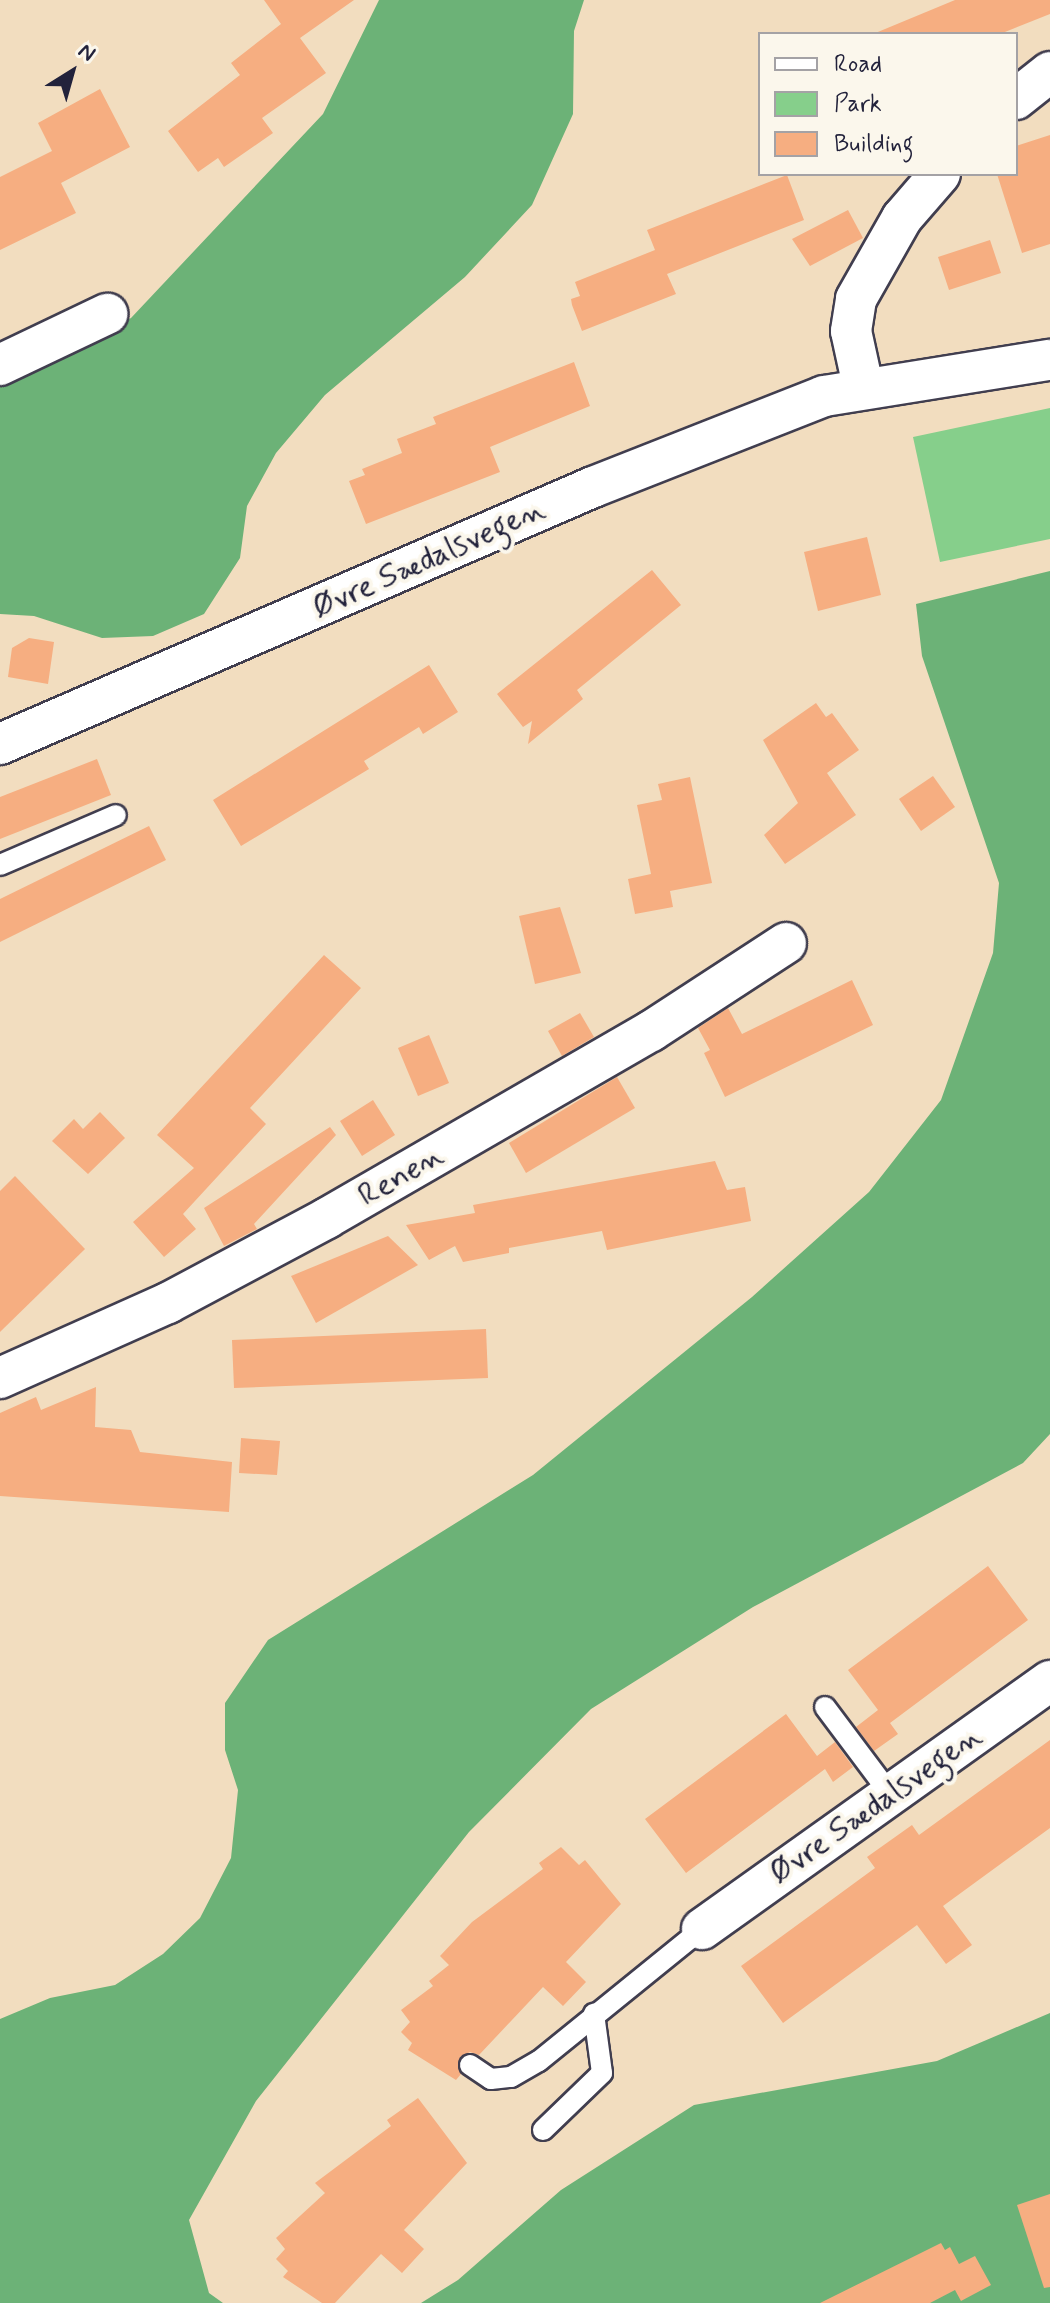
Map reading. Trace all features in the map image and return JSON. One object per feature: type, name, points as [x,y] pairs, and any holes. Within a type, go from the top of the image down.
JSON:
[{"type":"street","points":[[1018,97],[1050,72]]},
{"type":"street","points":[[863,386],[851,331],[856,299],[902,218],[938,176]]},
{"type":"street","points":[[0,365],[107,314]]},
{"type":"street","name":"Øvre Sædalsvegen","points":[[0,744],[726,432],[863,386],[942,379],[1050,360]]},
{"type":"street","name":"Renen","points":[[0,1378],[168,1303],[327,1218],[651,1031],[786,943]]},
{"type":"street","name":"Øvre Sædalsvegen","points":[[702,1929],[1050,1681]]},
{"type":"lane","points":[[0,865],[116,815]]},
{"type":"lane","points":[[825,1707],[891,1795]]},
{"type":"lane","points":[[470,2065],[491,2079],[511,2077],[702,1929]]},
{"type":"lane","points":[[543,2130],[602,2073],[594,2014]]},
{"type":"green space","points":[[379,0],[584,0],[574,31],[573,114],[532,205],[465,277],[325,395],[276,453],[247,506],[240,558],[204,614],[153,636],[102,638],[34,616],[0,614],[0,379],[49,363],[131,318],[323,114]]},
{"type":"green space","points":[[1050,408],[1050,539],[940,562],[913,437]]},
{"type":"green space","points":[[1050,571],[1050,1434],[1023,1463],[753,1607],[591,1709],[469,1832],[256,2101],[189,2220],[209,2293],[223,2303],[0,2303],[0,2019],[50,1998],[115,1985],[163,1954],[200,1918],[231,1858],[238,1790],[225,1750],[225,1703],[268,1640],[533,1475],[752,1297],[869,1192],[941,1100],[993,953],[999,883],[922,656],[916,604]]},
{"type":"green space","points":[[1050,2013],[1050,2303],[421,2303],[458,2280],[561,2190],[694,2105],[937,2061]]},
{"type":"building","points":[[264,0],[354,0],[300,38],[326,73],[262,118],[273,133],[224,167],[218,158],[198,172],[168,131],[240,75],[231,63],[281,24]]},
{"type":"building","points":[[955,0],[1050,0],[1050,14],[1005,32],[878,32]]},
{"type":"building","points":[[100,89],[130,147],[61,183],[76,213],[0,250],[0,177],[52,151],[38,123]]},
{"type":"building","points":[[1050,135],[1050,244],[1022,253],[998,176],[1018,176],[1018,145]]},
{"type":"building","points":[[784,176],[787,176],[804,220],[667,274],[676,294],[582,331],[571,299],[580,296],[575,282],[655,250],[647,230]]},
{"type":"building","points":[[848,210],[863,238],[810,266],[792,239]]},
{"type":"building","points":[[990,240],[1001,273],[949,290],[938,257]]},
{"type":"building","points":[[574,362],[590,406],[490,447],[500,472],[366,524],[349,481],[365,475],[362,469],[402,453],[397,439],[436,424],[433,417]]},
{"type":"building","points":[[867,537],[881,595],[818,611],[804,552]]},
{"type":"building","points":[[652,570],[681,605],[577,690],[583,699],[528,744],[532,721],[523,727],[497,694]]},
{"type":"building","points":[[29,638],[54,642],[48,684],[8,677],[12,648]]},
{"type":"building","points":[[429,665],[458,712],[423,734],[419,727],[364,761],[369,769],[241,846],[213,800]]},
{"type":"building","points":[[816,703],[826,717],[832,713],[859,750],[827,773],[856,815],[785,864],[764,835],[798,803],[763,740]]},
{"type":"building","points":[[97,759],[111,795],[0,839],[0,797]]},
{"type":"building","points":[[933,776],[955,807],[921,831],[899,799]]},
{"type":"building","points":[[690,777],[712,883],[670,891],[673,907],[635,914],[628,879],[651,874],[637,805],[662,800],[658,784]]},
{"type":"building","points":[[149,826],[166,860],[0,942],[0,899]]},
{"type":"building","points":[[560,907],[581,973],[535,984],[519,916]]},
{"type":"building","points":[[324,955],[361,988],[250,1108],[266,1124],[183,1214],[196,1229],[164,1257],[133,1222],[194,1168],[157,1135]]},
{"type":"building","points":[[852,980],[873,1025],[725,1097],[704,1053],[710,1050],[698,1028],[728,1008],[742,1034]]},
{"type":"building","points":[[580,1013],[594,1037],[562,1056],[548,1031]]},
{"type":"building","points":[[429,1035],[449,1083],[418,1096],[398,1048]]},
{"type":"building","points":[[617,1077],[635,1108],[526,1173],[509,1143]]},
{"type":"building","points":[[373,1100],[395,1135],[362,1156],[340,1121]]},
{"type":"building","points":[[100,1112],[125,1138],[88,1174],[52,1141],[74,1119],[83,1129]]},
{"type":"building","points":[[330,1127],[336,1135],[254,1224],[257,1229],[224,1246],[204,1208]]},
{"type":"building","points":[[715,1161],[727,1190],[745,1187],[751,1221],[607,1250],[602,1231],[509,1248],[509,1253],[463,1262],[455,1246],[429,1260],[406,1225],[475,1213],[473,1205]]},
{"type":"building","points":[[15,1176],[85,1249],[0,1332],[0,1191]]},
{"type":"building","points":[[388,1236],[418,1265],[316,1323],[291,1276]]},
{"type":"building","points":[[486,1329],[488,1378],[234,1388],[232,1340]]},
{"type":"building","points":[[96,1387],[95,1427],[131,1430],[140,1452],[232,1462],[229,1512],[0,1496],[0,1413],[36,1397],[41,1410]]},
{"type":"building","points":[[241,1438],[280,1441],[277,1475],[239,1473]]},
{"type":"building","points":[[988,1566],[1028,1620],[890,1723],[898,1734],[874,1751],[856,1727],[878,1710],[848,1670]]},
{"type":"building","points":[[786,1714],[817,1756],[835,1742],[853,1767],[833,1782],[825,1769],[686,1873],[645,1819]]},
{"type":"building","points":[[1050,1740],[1050,1828],[943,1906],[972,1945],[946,1964],[917,1925],[783,2023],[741,1966],[875,1868],[867,1857],[912,1825],[919,1835]]},
{"type":"building","points":[[561,1847],[579,1865],[585,1860],[621,1904],[566,1962],[586,1982],[563,2006],[543,1987],[479,2055],[470,2052],[460,2057],[461,2074],[456,2080],[408,2050],[412,2043],[401,2032],[410,2022],[401,2010],[433,1986],[429,1981],[449,1965],[440,1956],[472,1922],[543,1869],[539,1863]]},
{"type":"building","points":[[418,2098],[467,2163],[404,2230],[424,2249],[402,2273],[381,2254],[335,2303],[322,2303],[283,2277],[288,2271],[276,2259],[285,2249],[276,2238],[325,2193],[315,2183],[391,2126],[387,2120]]},
{"type":"building","points":[[1050,2194],[1050,2287],[1044,2288],[1017,2205]]},
{"type":"building","points":[[941,2243],[945,2250],[950,2247],[959,2264],[975,2256],[991,2285],[961,2301],[955,2290],[930,2303],[820,2303]]}]
